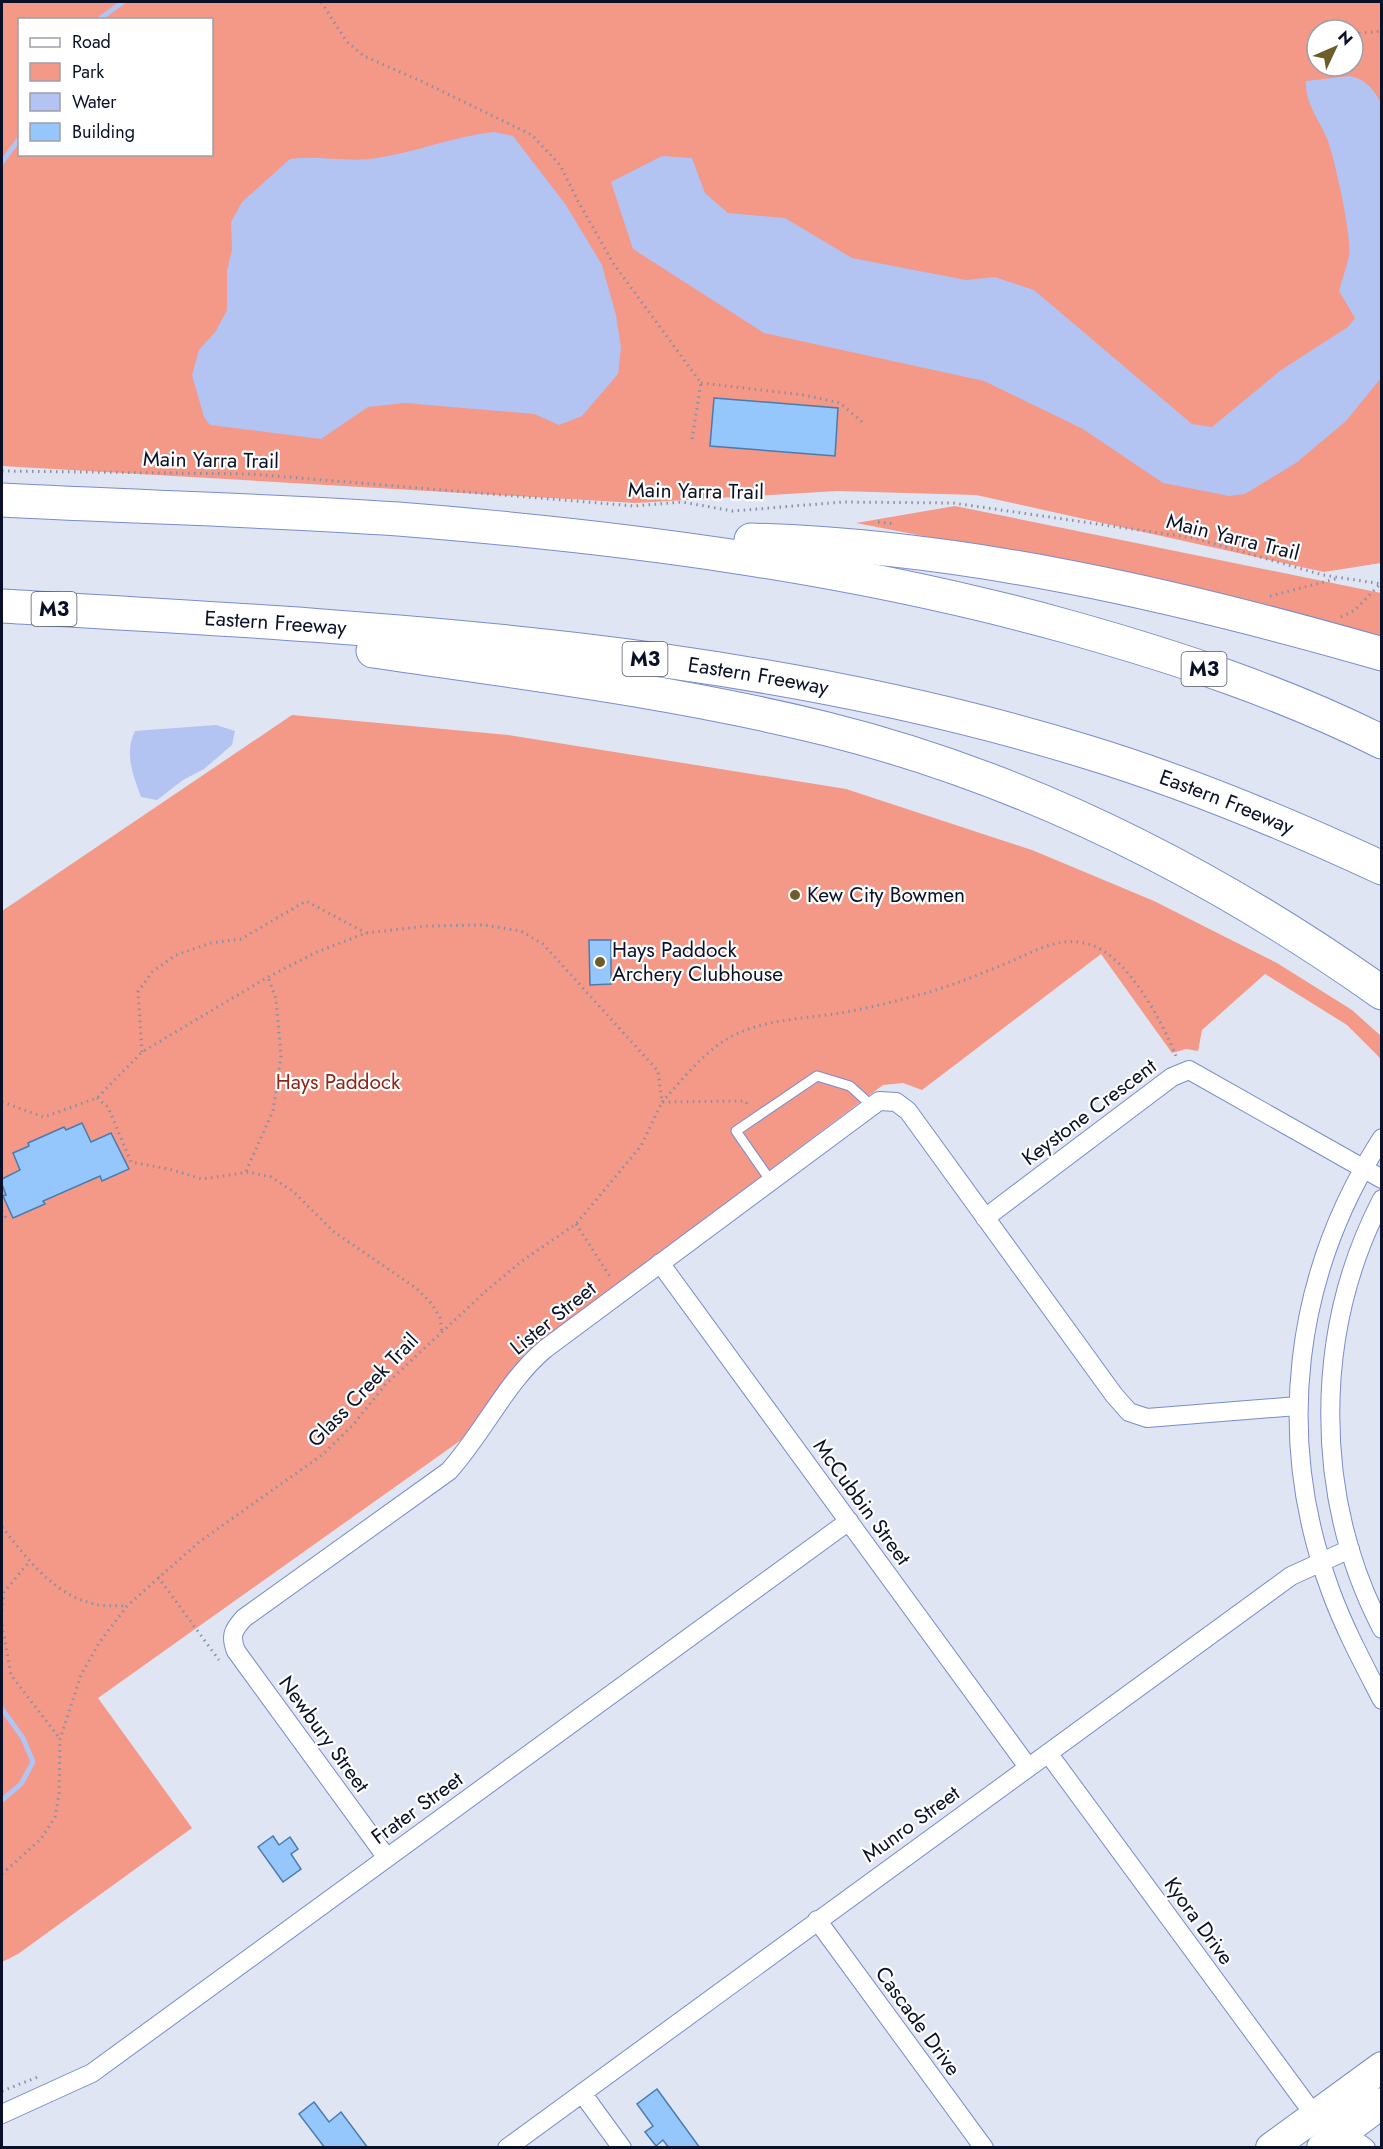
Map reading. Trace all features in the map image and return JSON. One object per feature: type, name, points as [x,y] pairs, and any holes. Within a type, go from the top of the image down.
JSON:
[{"type":"highway","name":"M3","points":[[2,500],[397,519],[692,549],[807,568],[913,588],[1125,643],[1212,671],[1382,741]]},
{"type":"highway","points":[[578,536],[770,541],[896,552],[1042,571],[1296,629],[1382,654]]},
{"type":"highway","name":"Eastern Freeway","points":[[2,606],[462,638],[679,664],[876,698],[996,726],[1084,751],[1255,811],[1382,868]]},
{"type":"highway","points":[[106,612],[681,699],[828,729],[887,746],[1018,791],[1138,846],[1253,909],[1382,993]]},
{"type":"main road","points":[[1271,2148],[1382,2067]]},
{"type":"main road","points":[[1344,2142],[1382,2103]]},
{"type":"street","name":"Keystone Crescent","points":[[985,1218],[1181,1072],[1194,1072],[1382,1179]]},
{"type":"street","points":[[871,1105],[887,1100],[896,1102],[908,1111],[1114,1395],[1130,1412],[1147,1418],[1298,1406]]},
{"type":"street","name":"Lister Street","points":[[232,1634],[244,1618],[449,1471],[470,1447],[524,1369],[621,1292],[871,1105]]},
{"type":"street","points":[[1382,1138],[1362,1168],[1336,1222],[1310,1301],[1298,1406],[1301,1470],[1309,1516],[1321,1561],[1343,1622],[1382,1700]]},
{"type":"street","points":[[1382,1199],[1359,1251],[1346,1289],[1330,1382],[1332,1460],[1350,1550],[1382,1629]]},
{"type":"street","name":"McCubbin Street","points":[[660,1263],[1028,1767]]},
{"type":"street","name":"Frater Street","points":[[2,2114],[92,2073],[849,1521]]},
{"type":"street","name":"Munro Street","points":[[507,2148],[1291,1576],[1350,1550]]},
{"type":"street","name":"Newbury Street","points":[[232,1634],[236,1652],[387,1858]]},
{"type":"street","name":"Kyora Drive","points":[[1048,1753],[1315,2116]]},
{"type":"street","name":"Cascade Drive","points":[[817,1920],[984,2148]]},
{"type":"street","points":[[582,2093],[622,2148]]},
{"type":"lane","points":[[770,1180],[736,1131],[817,1076],[850,1086],[871,1105]]},
{"type":"path","points":[[321,2],[347,42],[364,56],[532,135],[560,165],[613,263],[701,383],[692,439]]},
{"type":"path","points":[[1365,33],[1382,31]]},
{"type":"path","points":[[701,383],[804,394],[840,403],[862,422]]},
{"type":"path","name":"Main Yarra Trail","points":[[2,471],[252,474],[634,506],[682,502],[733,511],[843,502],[953,503],[1194,538],[1323,575],[1382,584]]},
{"type":"path","points":[[1260,598],[1286,594],[1341,578]]},
{"type":"path","points":[[142,1052],[138,992],[152,972],[176,955],[211,943],[241,939],[306,901],[366,933]]},
{"type":"path","points":[[2,1102],[44,1117],[97,1098],[142,1052],[268,977],[317,952],[366,933],[484,925],[521,931],[543,944],[579,986],[639,1047],[658,1071],[662,1102],[745,1101],[756,1117]]},
{"type":"path","name":"Glass Creek Trail","points":[[2,1874],[41,1839],[55,1817],[59,1794],[60,1739],[81,1675],[99,1643],[127,1606],[199,1542],[322,1455],[353,1425],[385,1385],[442,1332],[522,1262],[576,1224],[641,1146],[662,1102],[695,1065],[728,1038],[768,1024],[847,1012],[927,992],[1005,964],[1054,942],[1085,943],[1114,959],[1136,983],[1158,1017],[1181,1072]]},
{"type":"path","points":[[246,1172],[273,1111],[281,1056],[276,999],[268,977]]},
{"type":"path","points":[[97,1098],[108,1107],[130,1162],[169,1169],[202,1179],[246,1172],[271,1177],[286,1187],[334,1232],[416,1288],[436,1311],[442,1332]]},
{"type":"path","points":[[2,1211],[6,1218],[2,1221]]},
{"type":"path","points":[[576,1224],[621,1292]]},
{"type":"path","points":[[2,1527],[29,1561],[66,1594],[95,1605],[127,1606]]},
{"type":"path","points":[[2,1611],[4,1592],[29,1561]]},
{"type":"path","points":[[158,1577],[220,1662]]},
{"type":"path","points":[[2,1625],[11,1675],[60,1739]]},
{"type":"path","points":[[2,2091],[41,2076]]},
{"type":"green space","points":[[2,2],[1381,2],[1381,563],[1324,572],[976,495],[837,491],[636,503],[2,466]]},
{"type":"green space","points":[[955,506],[1381,593],[1381,641],[1203,590],[856,523]]},
{"type":"green space","name":"Hays Paddock","points":[[292,715],[508,735],[846,789],[1032,850],[1154,901],[1277,963],[1352,1010],[1381,1036],[1381,1059],[1347,1025],[1265,974],[1202,1030],[1198,1051],[1186,1049],[1172,1053],[1101,954],[922,1090],[903,1083],[883,1085],[524,1354],[471,1433],[98,1698],[192,1828],[18,1954],[2,1962],[2,911]]},
{"type":"water","points":[[1356,78],[1369,86],[1381,103],[1381,378],[1346,421],[1296,463],[1245,494],[1229,496],[1163,483],[1083,429],[984,381],[764,333],[633,249],[611,182],[662,156],[692,158],[705,193],[728,213],[785,218],[852,258],[966,280],[995,277],[1034,290],[1192,424],[1212,427],[1281,370],[1348,327],[1355,318],[1339,291],[1349,255],[1348,232],[1342,198],[1328,141],[1310,105],[1306,81]]},
{"type":"water","points":[[494,132],[513,136],[566,205],[602,265],[616,315],[621,348],[618,374],[582,416],[559,425],[534,414],[405,403],[368,407],[321,439],[210,425],[204,417],[192,375],[199,350],[216,331],[227,310],[227,271],[232,249],[231,222],[242,202],[290,159],[377,158]]},
{"type":"water","points":[[216,725],[235,731],[232,745],[204,769],[183,780],[157,800],[141,797],[130,756],[135,731]]},
{"type":"building","points":[[714,398],[838,408],[835,456],[710,446]]},
{"type":"building","name":"Hays Paddock Archery Clubhouse","points":[[589,940],[611,940],[611,984],[590,985]]},
{"type":"building","points":[[82,1123],[91,1142],[111,1133],[129,1169],[102,1181],[100,1176],[43,1201],[45,1204],[13,1218],[3,1196],[6,1195],[2,1179],[20,1170],[13,1153],[29,1146],[28,1143],[64,1127],[66,1130]]},
{"type":"building","points":[[273,1836],[279,1845],[290,1837],[298,1849],[291,1854],[301,1869],[283,1882],[258,1847]]},
{"type":"building","points":[[657,2089],[700,2148],[669,2148],[663,2140],[656,2146],[645,2132],[653,2126],[637,2104]]},
{"type":"building","points":[[314,2102],[329,2122],[341,2112],[368,2148],[325,2148],[299,2114]]},
{"type":"waterway","points":[[101,18],[123,2]]},
{"type":"waterway","points":[[2,162],[18,141]]},
{"type":"waterway","points":[[2,1709],[23,1738],[33,1762],[21,1784],[2,1800]]},
{"type":"place","name":"Kew City Bowmen","points":[[795,895]]},
{"type":"place","name":"Hays Paddock Archery Clubhouse","points":[[600,962]]}]
